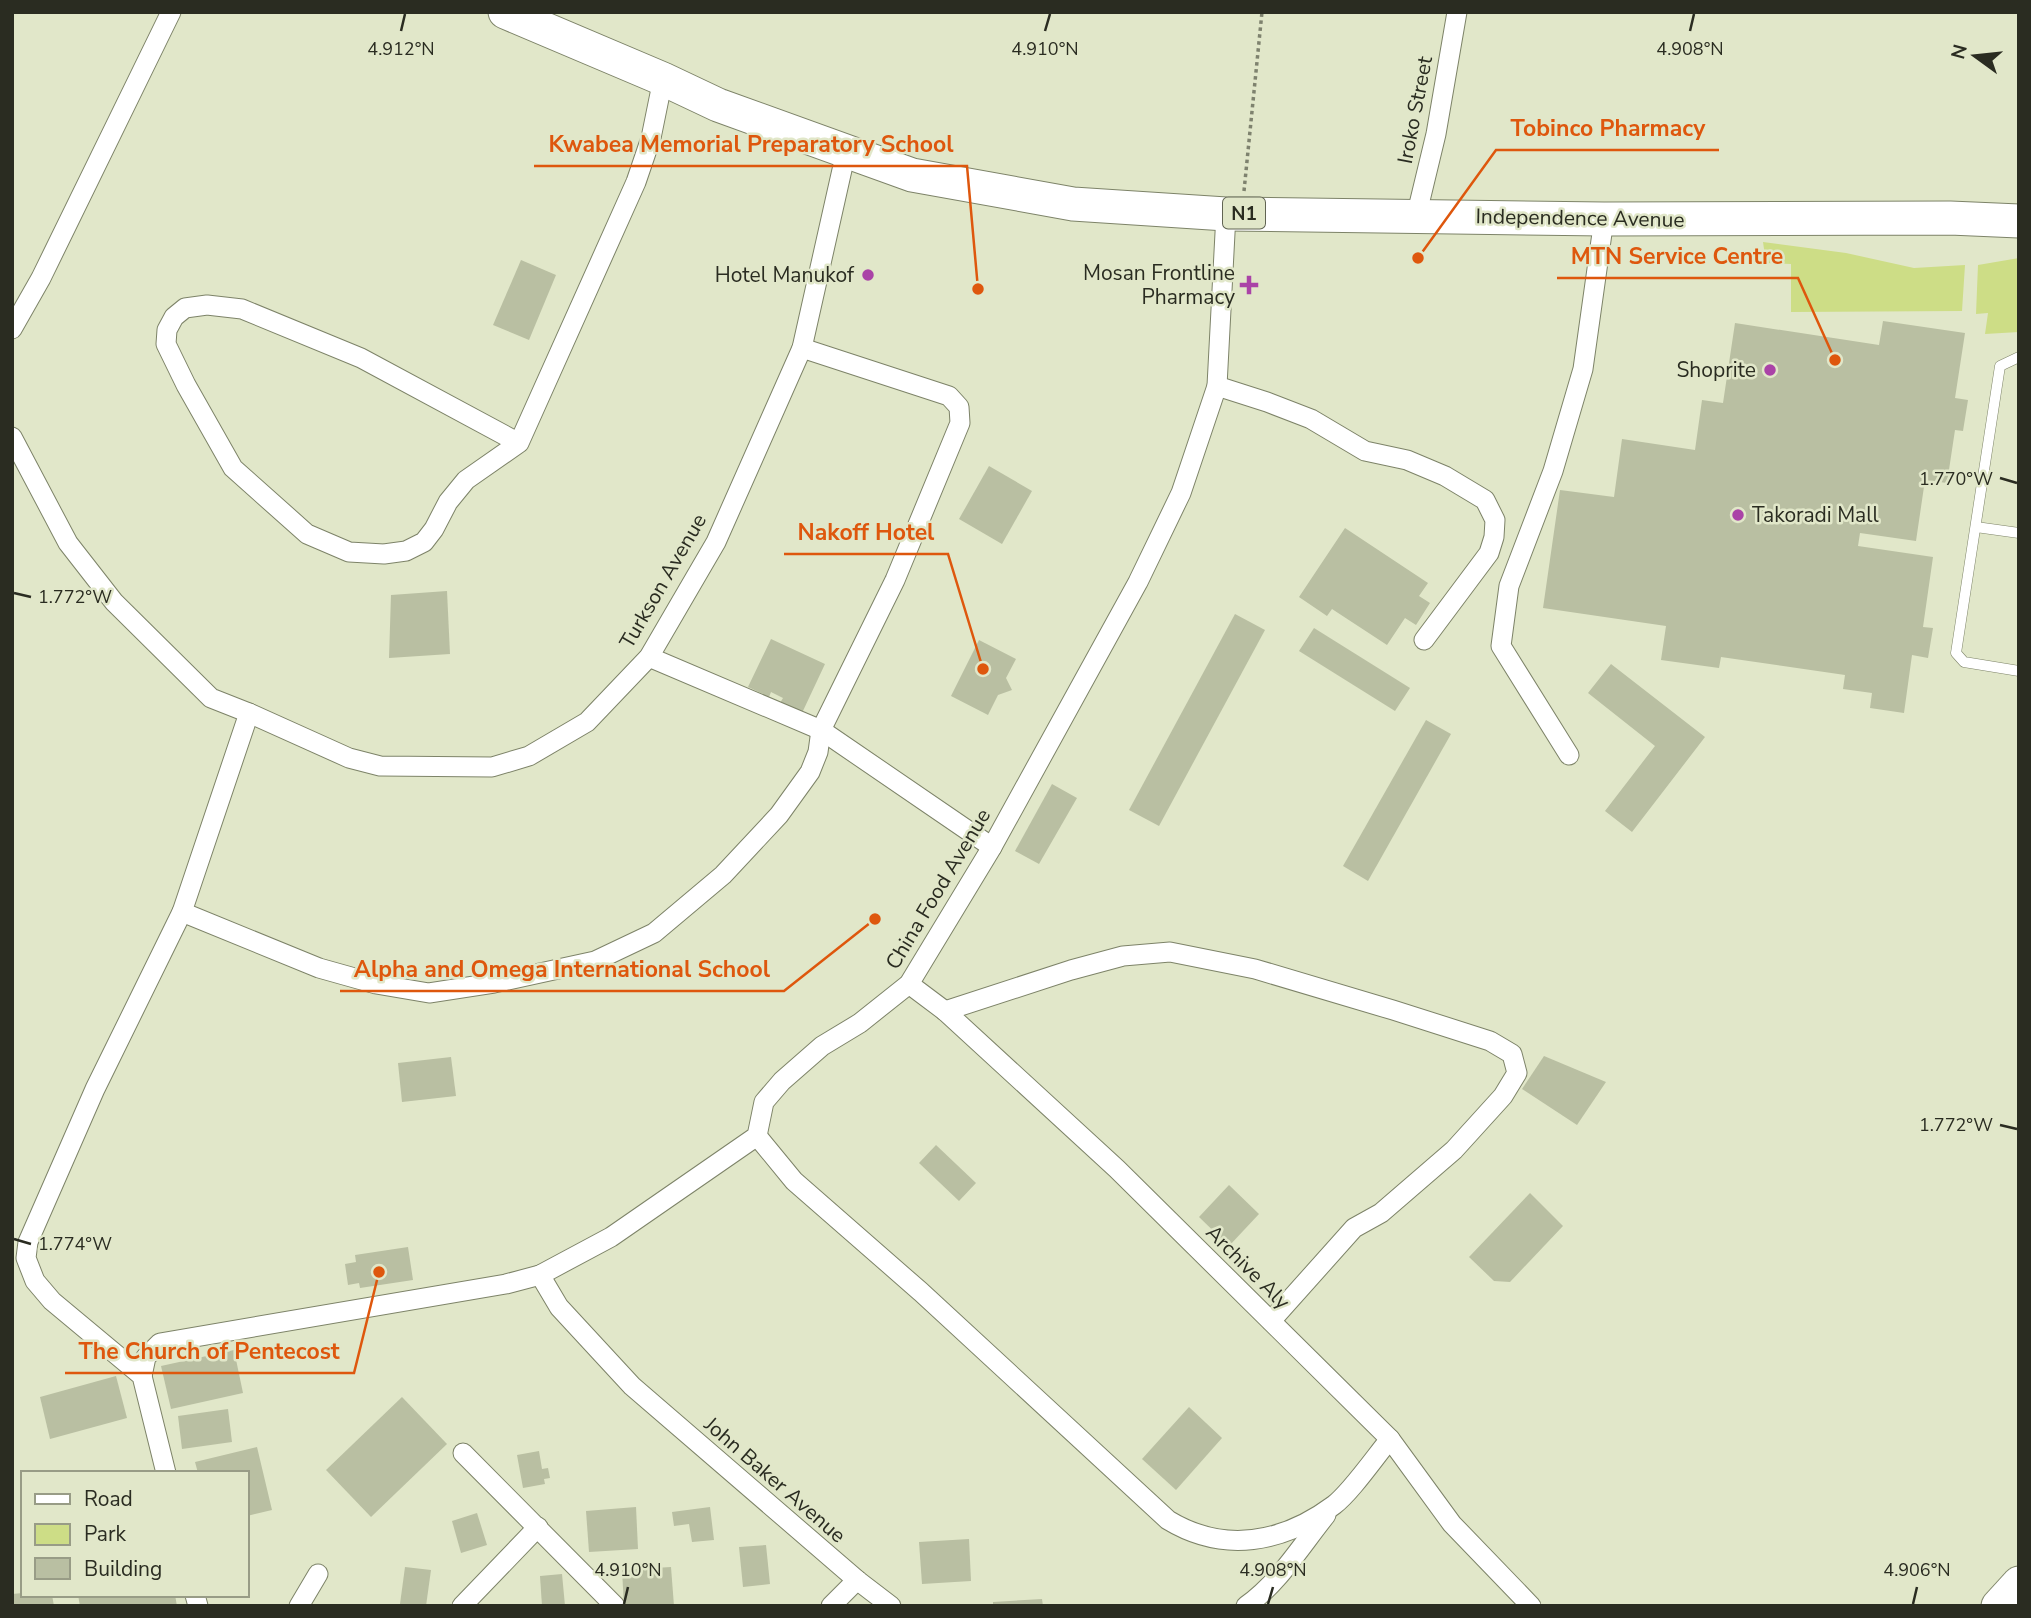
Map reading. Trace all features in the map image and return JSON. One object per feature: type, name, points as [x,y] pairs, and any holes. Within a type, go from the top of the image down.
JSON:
[{"type":"highway","name":"Independence Avenue","points":[[505,12],[718,105],[912,175],[1073,204],[1234,213],[1416,217],[1950,218],[2019,221]]},
{"type":"highway","points":[[1998,1606],[2019,1583]]},
{"type":"street","points":[[12,329],[41,278],[171,12]]},
{"type":"street","name":"Iroko Street","points":[[1416,217],[1436,134],[1457,12]]},
{"type":"street","points":[[519,443],[361,358],[242,309],[207,305],[185,308],[174,317],[167,330],[166,344],[186,386],[233,468],[307,534],[349,552],[384,554],[406,551],[424,542],[435,529],[448,502],[466,480],[519,443],[636,182],[651,138],[663,79]]},
{"type":"street","name":"Turkson Avenue","points":[[12,438],[68,543],[114,602],[211,698],[349,758],[380,766],[492,767],[529,756],[587,722],[649,657],[716,542],[802,348],[846,152]]},
{"type":"street","name":"China Food Avenue","points":[[757,1136],[764,1102],[782,1081],[822,1046],[860,1023],[909,984],[992,847],[1138,582],[1181,493],[1217,386],[1234,213]]},
{"type":"street","points":[[1569,755],[1501,646],[1509,586],[1553,471],[1583,369],[1604,219]]},
{"type":"street","points":[[181,912],[319,968],[376,984],[429,993],[494,984],[595,961],[654,933],[723,875],[779,816],[810,772],[818,752],[821,730],[895,580],[960,423],[959,407],[949,396],[802,348]]},
{"type":"street","points":[[1217,386],[1311,419],[1365,451],[1394,456],[1420,465],[1485,500],[1495,520],[1489,553],[1424,640]]},
{"type":"street","points":[[649,657],[821,730],[992,847]]},
{"type":"street","points":[[142,1376],[52,1301],[35,1281],[26,1258],[28,1242],[80,1121],[181,912],[249,713]]},
{"type":"street","points":[[945,1011],[1123,956],[1170,952],[1255,969],[1393,1010],[1490,1041],[1512,1054],[1517,1073],[1503,1096],[1454,1150],[1381,1213],[1354,1228],[1271,1321]]},
{"type":"street","name":"Archive Aly","points":[[909,984],[945,1011],[1117,1169],[1390,1439],[1452,1524],[1531,1606]]},
{"type":"street","points":[[166,1471],[142,1376],[146,1357],[160,1343],[506,1284],[540,1275],[611,1237],[757,1136],[794,1181],[921,1292],[1168,1520],[1188,1532],[1207,1538],[1248,1542],[1286,1533],[1335,1504]]},
{"type":"street","name":"John Baker Avenue","points":[[540,1275],[559,1307],[632,1386],[857,1580],[891,1606]]},
{"type":"street","points":[[1246,1606],[1270,1588],[1288,1562],[1390,1439]]},
{"type":"street","points":[[463,1453],[615,1606]]},
{"type":"street","points":[[462,1606],[538,1527]]},
{"type":"street","points":[[299,1606],[318,1574]]},
{"type":"street","points":[[831,1606],[857,1580]]},
{"type":"lane","points":[[2019,357],[2000,366],[1956,653],[1964,662],[2019,671]]},
{"type":"lane","points":[[1976,527],[2019,533]]},
{"type":"path","points":[[1234,213],[1262,12]]},
{"type":"green space","points":[[1763,242],[1846,253],[1914,268],[1965,265],[1962,311],[1791,312],[1791,264],[1766,263]]},
{"type":"green space","points":[[2019,258],[2019,332],[1985,334],[1988,313],[1976,314],[1978,265]]},
{"type":"building","points":[[521,260],[556,275],[529,340],[493,325]]},
{"type":"building","name":"Takoradi Mall","points":[[1883,321],[1965,333],[1955,398],[1968,400],[1963,431],[1955,430],[1947,483],[1925,480],[1916,541],[1860,533],[1858,546],[1933,557],[1923,627],[1933,628],[1928,658],[1912,655],[1904,713],[1870,708],[1872,693],[1843,689],[1845,675],[1721,657],[1719,668],[1661,660],[1666,626],[1543,608],[1560,490],[1614,497],[1622,439],[1695,450],[1702,400],[1723,403],[1735,323],[1879,345]]},
{"type":"building","points":[[989,466],[1032,491],[1002,544],[959,519]]},
{"type":"building","points":[[1345,528],[1428,583],[1419,596],[1430,603],[1416,625],[1405,618],[1387,645],[1332,609],[1327,616],[1299,597]]},
{"type":"building","points":[[447,591],[450,654],[389,658],[391,595]]},
{"type":"building","points":[[1235,614],[1265,630],[1159,826],[1129,810]]},
{"type":"building","points":[[1314,628],[1410,688],[1395,711],[1299,651]]},
{"type":"building","points":[[771,639],[825,664],[802,713],[780,703],[783,698],[771,692],[769,697],[748,687]]},
{"type":"building","points":[[979,640],[1016,659],[1006,678],[1012,690],[998,695],[988,715],[951,696]]},
{"type":"building","points":[[1611,664],[1705,737],[1632,832],[1605,811],[1655,746],[1588,693]]},
{"type":"building","points":[[1426,720],[1451,734],[1368,881],[1343,866]]},
{"type":"building","points":[[1052,784],[1077,798],[1039,864],[1015,851]]},
{"type":"building","points":[[1544,1056],[1606,1082],[1577,1125],[1522,1089]]},
{"type":"building","points":[[451,1057],[456,1096],[402,1102],[398,1063]]},
{"type":"building","points":[[936,1145],[976,1183],[959,1201],[919,1163]]},
{"type":"building","points":[[1229,1185],[1259,1214],[1229,1246],[1199,1217]]},
{"type":"building","points":[[1530,1193],[1563,1226],[1510,1282],[1494,1281],[1469,1257]]},
{"type":"building","points":[[408,1247],[413,1280],[360,1288],[359,1283],[348,1285],[345,1264],[356,1262],[355,1255]]},
{"type":"building","points":[[234,1350],[243,1393],[171,1409],[161,1366]]},
{"type":"building","points":[[116,1376],[127,1418],[50,1439],[40,1397]]},
{"type":"building","points":[[402,1397],[447,1444],[371,1517],[326,1470]]},
{"type":"building","points":[[1189,1407],[1222,1438],[1176,1490],[1142,1459]]},
{"type":"building","points":[[228,1409],[232,1442],[182,1449],[178,1416]]},
{"type":"building","points":[[257,1447],[272,1510],[248,1516],[248,1471],[197,1471],[195,1462]]},
{"type":"building","points":[[539,1451],[542,1469],[548,1468],[550,1478],[544,1479],[545,1484],[523,1488],[517,1455]]},
{"type":"building","points":[[636,1507],[638,1549],[589,1552],[586,1511]]},
{"type":"building","points":[[710,1507],[714,1540],[692,1542],[689,1524],[674,1526],[672,1512]]},
{"type":"building","points":[[477,1513],[487,1545],[461,1553],[452,1521]]},
{"type":"building","points":[[969,1539],[971,1581],[922,1584],[919,1542]]},
{"type":"building","points":[[766,1545],[770,1584],[743,1587],[739,1547]]},
{"type":"building","points":[[405,1567],[431,1570],[426,1606],[400,1604]]},
{"type":"building","points":[[671,1567],[674,1606],[624,1606],[622,1570]]},
{"type":"building","points":[[562,1574],[565,1606],[542,1606],[540,1576]]},
{"type":"building","points":[[21,1593],[21,1597],[52,1597],[54,1606],[12,1606],[12,1594]]},
{"type":"building","points":[[78,1597],[175,1597],[177,1606],[80,1606]]},
{"type":"building","points":[[1042,1599],[1043,1606],[993,1606],[993,1602]]},
{"type":"place","name":"Tobinco Pharmacy","points":[[1418,258]]},
{"type":"place","name":"Hotel Manukof","points":[[868,275]]},
{"type":"place","name":"Mosan Frontline Pharmacy","points":[[1249,285]]},
{"type":"place","name":"Kwabea Memorial Preparatory School","points":[[978,289]]},
{"type":"place","name":"MTN Service Centre","points":[[1835,360]]},
{"type":"place","name":"Shoprite","points":[[1770,370]]},
{"type":"place","name":"Takoradi Mall","points":[[1738,515]]},
{"type":"place","name":"Nakoff Hotel","points":[[983,669]]},
{"type":"place","name":"Alpha and Omega International School","points":[[875,919]]},
{"type":"place","name":"The Church of Pentecost","points":[[379,1272]]}]
